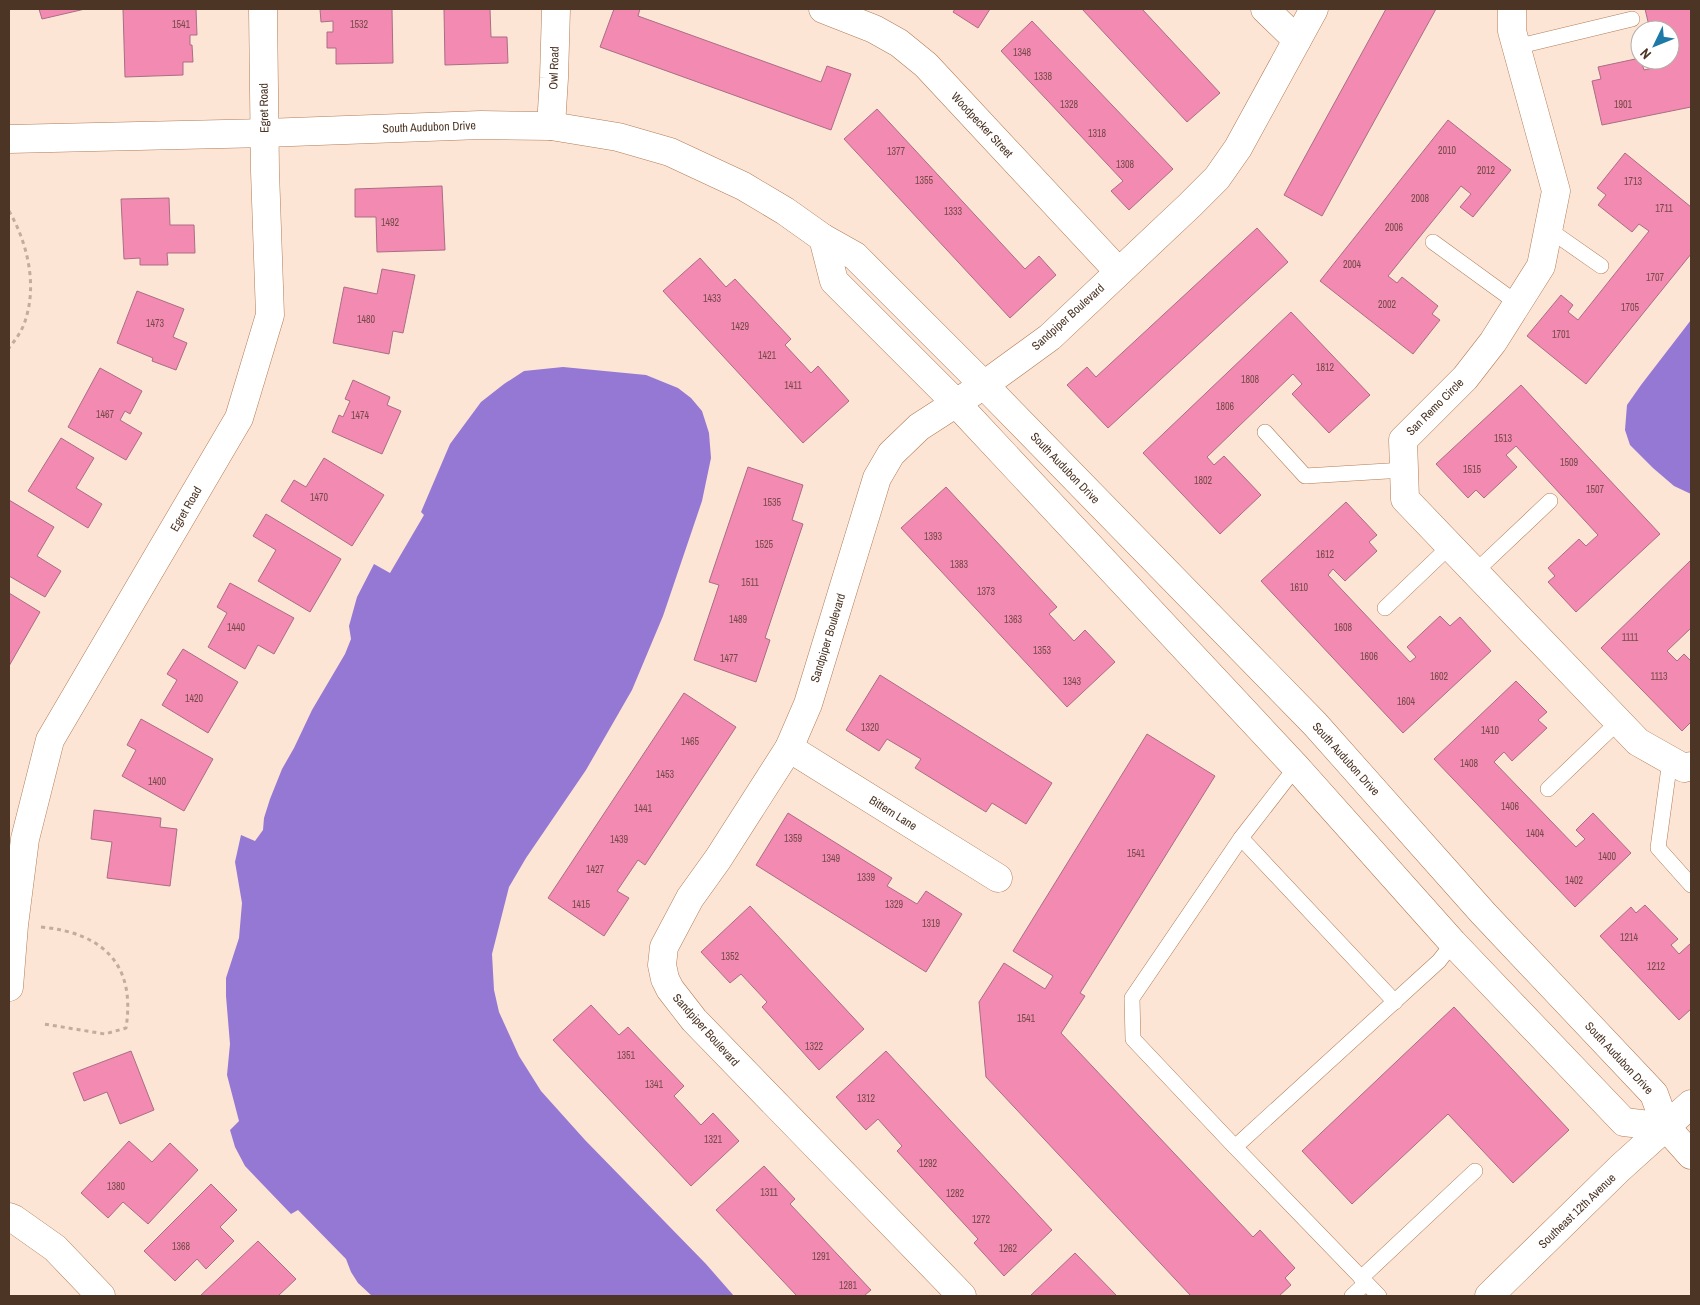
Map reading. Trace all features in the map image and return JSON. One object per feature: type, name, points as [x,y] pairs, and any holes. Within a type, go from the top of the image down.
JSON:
[{"type":"street","name":"Egret Road","points":[[9,986],[14,925],[25,839],[50,740],[239,418],[270,315],[265,171],[263,9]]},
{"type":"street","name":"Owl Road","points":[[551,126],[556,9]]},
{"type":"street","name":"Woodpecker Street","points":[[823,9],[874,28],[899,42],[926,65],[1118,271]]},
{"type":"street","points":[[1264,9],[1297,40]]},
{"type":"street","name":"Sandpiper Boulevard","points":[[962,1296],[694,1020],[665,980],[662,964],[664,947],[690,898],[718,859],[789,748],[808,704],[877,478],[891,454],[904,440],[928,420],[984,385],[1050,337],[1217,178],[1238,148],[1314,9]]},
{"type":"street","name":"San Remo Circle","points":[[1512,9],[1512,31],[1556,191],[1541,266],[1493,342],[1465,378],[1403,440],[1405,499],[1638,742],[1681,763]]},
{"type":"street","name":"South Audubon Drive","points":[[9,139],[265,133],[481,125],[551,126],[618,137],[670,152],[744,186],[823,238],[855,256],[984,385],[1315,724],[1483,913],[1654,1094],[1666,1127]]},
{"type":"street","points":[[823,238],[834,281],[956,403],[1296,768],[1453,943],[1624,1122],[1666,1127],[1691,1154]]},
{"type":"street","name":"Bittern Lane","points":[[789,748],[998,878]]},
{"type":"street","name":"Southeast 12th Avenue","points":[[1489,1296],[1620,1168],[1691,1104]]},
{"type":"street","points":[[9,1217],[55,1248],[101,1296]]},
{"type":"lane","points":[[1516,47],[1632,19]]},
{"type":"lane","points":[[1548,229],[1601,266]]},
{"type":"lane","points":[[1433,242],[1517,303]]},
{"type":"lane","points":[[1265,432],[1305,476],[1404,470]]},
{"type":"lane","points":[[1475,572],[1550,501]]},
{"type":"lane","points":[[1385,608],[1450,546]]},
{"type":"lane","points":[[1548,789],[1618,722]]},
{"type":"lane","points":[[1681,763],[1658,848],[1691,885]]},
{"type":"lane","points":[[1296,768],[1241,838],[1132,998],[1133,1039],[1379,1296]]},
{"type":"lane","points":[[1241,838],[1395,1002]]},
{"type":"lane","points":[[1235,1147],[1439,961],[1453,943]]},
{"type":"lane","points":[[1352,1296],[1364,1280],[1475,1171]]},
{"type":"path","points":[[9,211],[22,238],[28,259],[31,282],[30,302],[26,319],[19,335],[9,348]]},
{"type":"path","points":[[37,927],[63,930],[97,945],[111,955],[126,981],[128,1006],[126,1028],[105,1034],[44,1024]]},
{"type":"shaded area","points":[[1691,320],[1691,494],[1674,486],[1653,468],[1630,445],[1625,430],[1627,405]]},
{"type":"shaded area","points":[[563,367],[646,375],[678,388],[691,398],[702,411],[709,433],[711,458],[702,501],[663,616],[632,690],[586,770],[526,858],[509,887],[492,954],[494,990],[499,1012],[519,1056],[541,1091],[585,1140],[706,1264],[734,1296],[372,1296],[358,1283],[346,1259],[298,1210],[291,1214],[245,1166],[235,1147],[230,1130],[239,1121],[227,1075],[230,1044],[226,978],[239,938],[242,903],[235,862],[241,835],[255,841],[263,830],[264,818],[282,769],[312,710],[345,654],[351,639],[349,626],[357,597],[374,564],[390,573],[424,515],[421,512],[450,444],[481,402],[504,384],[524,371]]},
{"type":"building","points":[[39,9],[85,9],[42,19]]},
{"type":"building","points":[[123,9],[196,9],[197,35],[190,35],[193,62],[183,62],[183,75],[125,77]]},
{"type":"building","points":[[320,9],[392,9],[393,63],[336,64],[336,48],[327,48],[327,32],[333,32],[333,21],[321,22]]},
{"type":"building","points":[[444,9],[490,9],[491,37],[507,37],[508,63],[445,65]]},
{"type":"building","points":[[614,9],[640,9],[638,16],[821,82],[827,66],[851,74],[831,130],[600,47]]},
{"type":"building","points":[[955,9],[990,9],[978,28],[953,12]]},
{"type":"building","points":[[1082,9],[1142,9],[1220,93],[1187,122]]},
{"type":"building","points":[[1386,9],[1436,9],[1322,216],[1284,195]]},
{"type":"building","points":[[1645,9],[1691,9],[1691,107],[1602,125],[1592,81],[1601,79],[1598,67],[1630,60],[1630,70],[1680,70],[1680,20],[1648,20]]},
{"type":"building","points":[[1032,21],[1173,169],[1129,210],[1111,191],[1123,181],[1001,51]]},
{"type":"building","points":[[877,109],[1025,269],[1039,256],[1056,275],[1010,318],[844,139]]},
{"type":"building","points":[[1448,120],[1511,170],[1473,217],[1460,207],[1471,194],[1461,186],[1388,276],[1397,283],[1402,277],[1438,306],[1432,314],[1440,320],[1413,354],[1320,281]]},
{"type":"building","points":[[1625,153],[1691,207],[1691,254],[1586,384],[1527,336],[1561,295],[1573,305],[1568,312],[1578,320],[1649,231],[1639,224],[1632,232],[1598,205],[1606,195],[1597,188]]},
{"type":"building","points":[[442,186],[445,250],[377,252],[376,217],[355,217],[355,189]]},
{"type":"building","points":[[169,198],[170,225],[194,225],[195,253],[167,253],[168,265],[140,265],[140,258],[124,259],[121,199]]},
{"type":"building","points":[[1257,228],[1288,262],[1108,428],[1067,385],[1087,367],[1096,377]]},
{"type":"building","points":[[700,258],[726,287],[735,279],[791,339],[785,345],[811,373],[818,366],[849,401],[803,443],[663,291]]},
{"type":"building","points":[[382,269],[415,275],[403,333],[393,331],[389,354],[333,343],[344,287],[377,294]]},
{"type":"building","points":[[137,291],[184,309],[173,337],[187,343],[176,370],[152,361],[153,358],[117,343]]},
{"type":"building","points":[[1291,312],[1370,395],[1329,433],[1292,394],[1302,384],[1293,374],[1207,457],[1214,465],[1224,456],[1261,495],[1220,534],[1143,453]]},
{"type":"building","points":[[100,368],[142,391],[130,414],[125,411],[120,420],[142,433],[126,460],[68,427]]},
{"type":"building","points":[[353,380],[390,397],[387,405],[401,411],[382,454],[332,432],[339,415],[343,417],[350,401],[345,399]]},
{"type":"building","points":[[1521,385],[1660,534],[1576,612],[1548,582],[1555,576],[1548,568],[1579,539],[1586,546],[1598,535],[1516,446],[1506,455],[1517,467],[1484,498],[1476,490],[1468,498],[1436,464]]},
{"type":"building","points":[[61,438],[94,458],[76,488],[102,504],[88,528],[28,491]]},
{"type":"building","points":[[324,458],[384,495],[352,546],[281,501],[294,480],[306,487]]},
{"type":"building","points":[[748,467],[803,485],[792,520],[803,524],[765,638],[770,640],[756,682],[694,660],[719,585],[709,582]]},
{"type":"building","points":[[946,487],[1057,607],[1049,614],[1074,641],[1085,630],[1115,662],[1067,707],[901,528]]},
{"type":"building","points":[[9,500],[54,527],[37,556],[61,571],[45,597],[9,576]]},
{"type":"building","points":[[1346,502],[1377,535],[1369,542],[1377,551],[1345,581],[1333,569],[1328,575],[1410,662],[1416,657],[1407,647],[1440,616],[1450,626],[1460,617],[1491,651],[1403,733],[1261,581]]},
{"type":"building","points":[[266,514],[341,559],[310,612],[258,581],[276,550],[253,536]]},
{"type":"building","points":[[1691,560],[1691,628],[1667,651],[1677,661],[1684,654],[1691,661],[1691,722],[1682,731],[1601,648]]},
{"type":"building","points":[[230,583],[294,618],[274,654],[258,645],[245,669],[208,647],[227,613],[217,607]]},
{"type":"building","points":[[9,593],[40,612],[9,666]]},
{"type":"building","points":[[183,649],[238,682],[208,733],[162,705],[177,680],[167,674]]},
{"type":"building","points":[[880,675],[1052,783],[1026,824],[992,803],[986,812],[915,768],[921,759],[887,739],[879,751],[846,730]]},
{"type":"building","points":[[1516,681],[1547,712],[1538,720],[1547,728],[1512,761],[1504,752],[1494,762],[1576,847],[1585,839],[1576,830],[1593,813],[1631,853],[1575,907],[1434,759]]},
{"type":"building","points":[[684,693],[736,727],[645,865],[638,860],[617,891],[629,898],[604,936],[548,898]]},
{"type":"building","points":[[141,719],[213,759],[184,811],[122,776],[136,750],[127,745]]},
{"type":"building","points":[[1147,734],[1215,776],[1080,993],[1085,996],[1061,1033],[1253,1237],[1260,1230],[1295,1268],[1285,1278],[1291,1285],[1279,1296],[1191,1296],[986,1077],[979,1002],[1004,963],[1045,989],[1053,976],[1013,951]]},
{"type":"building","points":[[94,810],[161,818],[160,827],[177,829],[170,886],[107,878],[112,842],[91,839]]},
{"type":"building","points":[[788,813],[892,878],[887,886],[917,904],[926,891],[962,914],[926,972],[756,865]]},
{"type":"building","points":[[1645,905],[1678,939],[1671,945],[1679,954],[1691,943],[1691,1009],[1679,1020],[1600,936],[1631,907],[1636,913]]},
{"type":"building","points":[[750,906],[864,1029],[819,1070],[762,1007],[767,1002],[741,974],[730,983],[701,952]]},
{"type":"building","points":[[591,1005],[619,1035],[628,1027],[684,1086],[674,1096],[701,1125],[713,1113],[739,1141],[691,1186],[553,1040]]},
{"type":"building","points":[[1454,1007],[1569,1130],[1513,1183],[1448,1114],[1352,1204],[1302,1151]]},
{"type":"building","points":[[131,1051],[154,1110],[120,1124],[107,1092],[84,1101],[73,1073]]},
{"type":"building","points":[[886,1051],[1052,1230],[1004,1276],[974,1243],[978,1239],[897,1151],[902,1146],[878,1119],[866,1130],[836,1097]]},
{"type":"building","points":[[129,1141],[152,1162],[170,1143],[198,1170],[148,1224],[123,1202],[108,1218],[81,1193]]},
{"type":"building","points":[[764,1166],[795,1199],[790,1204],[871,1290],[866,1296],[797,1296],[716,1210]]},
{"type":"building","points":[[211,1184],[237,1210],[220,1227],[234,1241],[206,1269],[197,1259],[175,1281],[144,1251]]},
{"type":"building","points":[[258,1241],[296,1279],[278,1296],[200,1296]]},
{"type":"building","points":[[1075,1253],[1117,1296],[1030,1296]]}]
